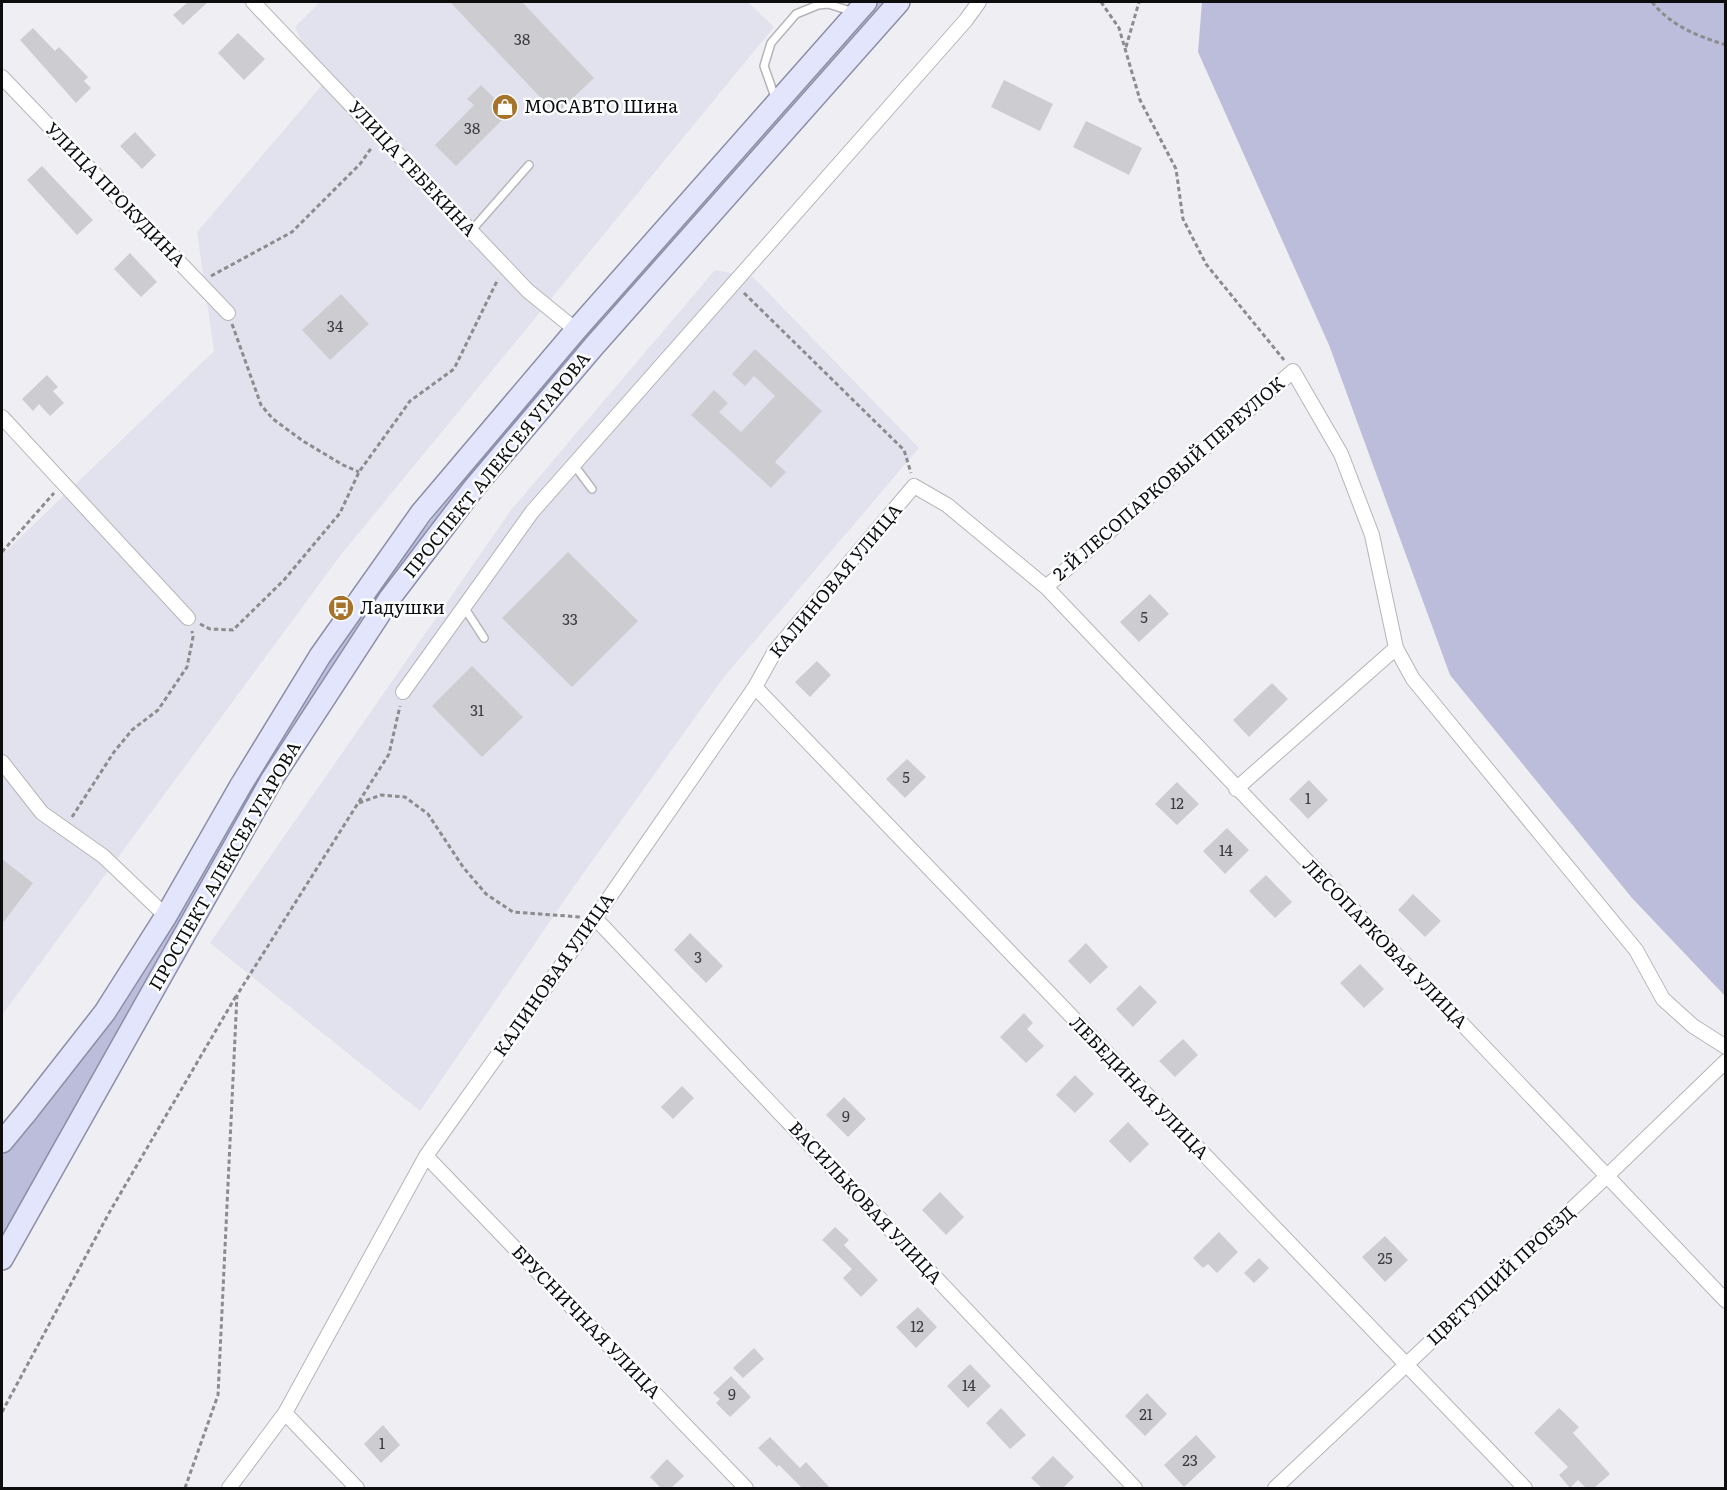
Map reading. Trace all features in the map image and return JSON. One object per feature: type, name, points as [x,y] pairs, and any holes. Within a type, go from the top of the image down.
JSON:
[{"type":"main road","name":"ПРОСПЕКТ АЛЕКСЕЯ УГАРОВА","points":[[2,1259],[272,779],[390,597],[473,489],[594,346],[899,2]]},
{"type":"main road","name":"ПРОСПЕКТ АЛЕКСЕЯ УГАРОВА","points":[[2,1142],[105,1012],[166,916],[241,785],[320,656],[422,513],[576,330],[862,7]]},
{"type":"main road","points":[[576,330],[594,346]]},
{"type":"street","name":"УЛИЦА ТЕБЕКИНА","points":[[253,2],[528,291],[576,330]]},
{"type":"street","points":[[403,692],[532,512],[966,20],[978,2]]},
{"type":"street","name":"УЛИЦА ПРОКУДИНА","points":[[2,77],[228,313]]},
{"type":"street","points":[[1293,371],[1341,454],[1372,535],[1396,648],[1413,679],[1636,950],[1663,999],[1693,1026],[1725,1047]]},
{"type":"street","name":"2-Й ЛЕСОПАРКОВЫЙ ПЕРЕУЛОК","points":[[1046,587],[1293,371]]},
{"type":"street","points":[[2,417],[188,618]]},
{"type":"street","name":"ЛЕСОПАРКОВАЯ УЛИЦА","points":[[914,486],[947,505],[1046,587],[1725,1301]]},
{"type":"street","name":"КАЛИНОВАЯ УЛИЦА","points":[[229,1488],[285,1413],[426,1155],[754,687],[775,651],[914,486]]},
{"type":"street","points":[[1236,789],[1396,648]]},
{"type":"street","name":"ЛЕБЕДИНАЯ УЛИЦА","points":[[754,687],[1525,1488]]},
{"type":"street","points":[[2,762],[42,813],[103,856],[166,916]]},
{"type":"street","name":"ВАСИЛЬКОВАЯ УЛИЦА","points":[[594,918],[1135,1488]]},
{"type":"street","name":"ЦВЕТУЩИЙ ПРОЕЗД","points":[[1275,1488],[1607,1176],[1725,1061]]},
{"type":"street","name":"БРУСНИЧНАЯ УЛИЦА","points":[[426,1155],[746,1488]]},
{"type":"street","points":[[285,1413],[357,1488]]},
{"type":"lane","points":[[777,103],[764,66],[771,44],[796,14],[818,4],[847,8],[862,7]]},
{"type":"lane","points":[[471,231],[529,165]]},
{"type":"lane","points":[[574,465],[592,489]]},
{"type":"lane","points":[[464,607],[484,639]]},
{"type":"path","points":[[1101,2],[1119,28],[1140,100],[1176,169],[1183,219],[1206,264],[1293,371]]},
{"type":"path","points":[[1125,48],[1139,2]]},
{"type":"path","points":[[1652,2],[1662,15],[1698,36],[1725,45]]},
{"type":"path","points":[[197,281],[215,274],[292,231],[360,164],[380,136]]},
{"type":"path","points":[[188,618],[210,629],[233,630],[284,580],[340,513],[358,472],[410,401],[454,369],[498,279],[508,270]]},
{"type":"path","points":[[734,283],[904,450],[914,486]]},
{"type":"path","points":[[228,313],[261,405],[273,419],[303,441],[358,472]]},
{"type":"path","points":[[2,552],[63,482]]},
{"type":"path","points":[[64,829],[114,752],[132,730],[158,710],[187,667],[193,637],[188,618]]},
{"type":"path","points":[[2,1412],[109,1213],[237,995],[389,754],[403,692]]},
{"type":"path","points":[[357,804],[381,795],[405,797],[428,814],[463,867],[486,894],[513,912],[594,918]]},
{"type":"path","points":[[185,1488],[218,1395],[237,995]]},
{"type":"shaded area","points":[[320,2],[748,2],[774,27],[340,556],[2,1015],[2,555],[214,351],[197,232],[323,84],[295,27]]},
{"type":"shaded area","points":[[878,2],[887,2],[607,316],[608,309]]},
{"type":"shaded area","points":[[1202,2],[1725,2],[1725,996],[1632,898],[1450,675],[1329,345],[1198,52]]},
{"type":"shaded area","points":[[715,270],[753,277],[919,448],[724,677],[575,885],[420,1111],[210,943],[511,510]]},
{"type":"shaded area","points":[[561,366],[563,368],[481,467],[139,996],[2,1238],[2,1156],[53,1095],[352,626],[425,527],[555,368]]},
{"type":"building","points":[[188,2],[208,2],[183,25],[173,15]]},
{"type":"building","points":[[450,2],[522,2],[594,78],[556,114]]},
{"type":"building","points":[[33,28],[55,51],[59,47],[88,77],[84,81],[91,88],[76,103],[20,40]]},
{"type":"building","points":[[238,33],[265,59],[244,80],[218,53]]},
{"type":"building","points":[[1004,80],[1053,104],[1040,131],[991,107]]},
{"type":"building","points":[[481,85],[509,113],[456,166],[435,145],[474,105],[467,99]]},
{"type":"building","points":[[1086,121],[1142,148],[1129,175],[1073,147]]},
{"type":"building","points":[[135,132],[156,155],[142,169],[120,146]]},
{"type":"building","points":[[42,166],[93,220],[77,235],[27,180]]},
{"type":"building","points":[[130,253],[157,282],[141,297],[114,269]]},
{"type":"building","points":[[341,294],[369,324],[330,360],[302,330]]},
{"type":"building","points":[[755,349],[822,411],[775,462],[786,472],[771,488],[691,415],[714,390],[728,403],[719,412],[741,432],[775,396],[754,376],[745,386],[732,374]]},
{"type":"building","points":[[47,375],[58,387],[53,391],[64,403],[50,416],[39,404],[33,411],[22,399]]},
{"type":"building","points":[[568,552],[638,621],[572,687],[502,618]]},
{"type":"building","points":[[1150,594],[1169,614],[1139,642],[1120,622]]},
{"type":"building","points":[[817,661],[831,675],[810,697],[795,682]]},
{"type":"building","points":[[472,666],[523,717],[482,757],[432,706]]},
{"type":"building","points":[[1272,683],[1288,699],[1249,737],[1233,720]]},
{"type":"building","points":[[907,759],[926,777],[905,798],[886,779]]},
{"type":"building","points":[[1309,780],[1328,800],[1308,819],[1289,799]]},
{"type":"building","points":[[1177,782],[1199,804],[1177,825],[1155,804]]},
{"type":"building","points":[[1227,828],[1249,850],[1225,874],[1203,851]]},
{"type":"building","points":[[2,859],[33,883],[2,924]]},
{"type":"building","points":[[1266,875],[1292,902],[1275,918],[1249,891]]},
{"type":"building","points":[[1413,894],[1441,921],[1425,937],[1398,910]]},
{"type":"building","points":[[690,933],[723,966],[706,983],[674,950]]},
{"type":"building","points":[[1086,943],[1108,967],[1090,984],[1068,961]]},
{"type":"building","points":[[1360,964],[1384,989],[1364,1008],[1340,983]]},
{"type":"building","points":[[1140,985],[1157,1002],[1133,1027],[1116,1009]]},
{"type":"building","points":[[1024,1013],[1033,1023],[1027,1029],[1044,1046],[1026,1063],[1000,1037]]},
{"type":"building","points":[[1183,1039],[1198,1055],[1175,1077],[1159,1061]]},
{"type":"building","points":[[1075,1075],[1094,1094],[1075,1113],[1056,1095]]},
{"type":"building","points":[[682,1086],[694,1098],[673,1119],[661,1107]]},
{"type":"building","points":[[844,1097],[866,1119],[848,1137],[826,1115]]},
{"type":"building","points":[[1128,1122],[1149,1144],[1130,1163],[1109,1141]]},
{"type":"building","points":[[940,1192],[964,1217],[946,1235],[922,1210]]},
{"type":"building","points":[[835,1227],[849,1240],[844,1245],[878,1280],[861,1297],[843,1278],[852,1269],[822,1240]]},
{"type":"building","points":[[1219,1232],[1238,1252],[1217,1273],[1208,1264],[1203,1268],[1193,1258]]},
{"type":"building","points":[[1385,1236],[1408,1260],[1385,1282],[1362,1257]]},
{"type":"building","points":[[1259,1258],[1269,1268],[1254,1283],[1244,1273]]},
{"type":"building","points":[[918,1307],[937,1327],[916,1348],[896,1327]]},
{"type":"building","points":[[754,1348],[764,1359],[743,1378],[733,1368]]},
{"type":"building","points":[[970,1364],[991,1386],[968,1408],[947,1386]]},
{"type":"building","points":[[731,1376],[751,1397],[730,1417],[716,1403],[720,1399],[713,1393]]},
{"type":"building","points":[[1147,1393],[1167,1414],[1145,1436],[1125,1416]]},
{"type":"building","points":[[1001,1408],[1026,1435],[1010,1449],[986,1423]]},
{"type":"building","points":[[1559,1408],[1579,1427],[1573,1433],[1610,1474],[1594,1488],[1586,1488],[1578,1480],[1570,1488],[1559,1475],[1568,1467],[1534,1433]]},
{"type":"building","points":[[383,1425],[400,1445],[381,1463],[364,1444]]},
{"type":"building","points":[[1196,1435],[1216,1457],[1184,1487],[1164,1465]]},
{"type":"building","points":[[770,1437],[800,1468],[806,1462],[830,1488],[802,1488],[779,1465],[777,1467],[758,1448]]},
{"type":"building","points":[[1053,1456],[1074,1477],[1063,1488],[1042,1488],[1031,1478]]},
{"type":"building","points":[[667,1459],[684,1476],[671,1488],[661,1488],[650,1477]]},
{"type":"place","name":"МОСАВТО Шина","points":[[505,107]]},
{"type":"place","name":"Ладушки","points":[[341,608]]}]
